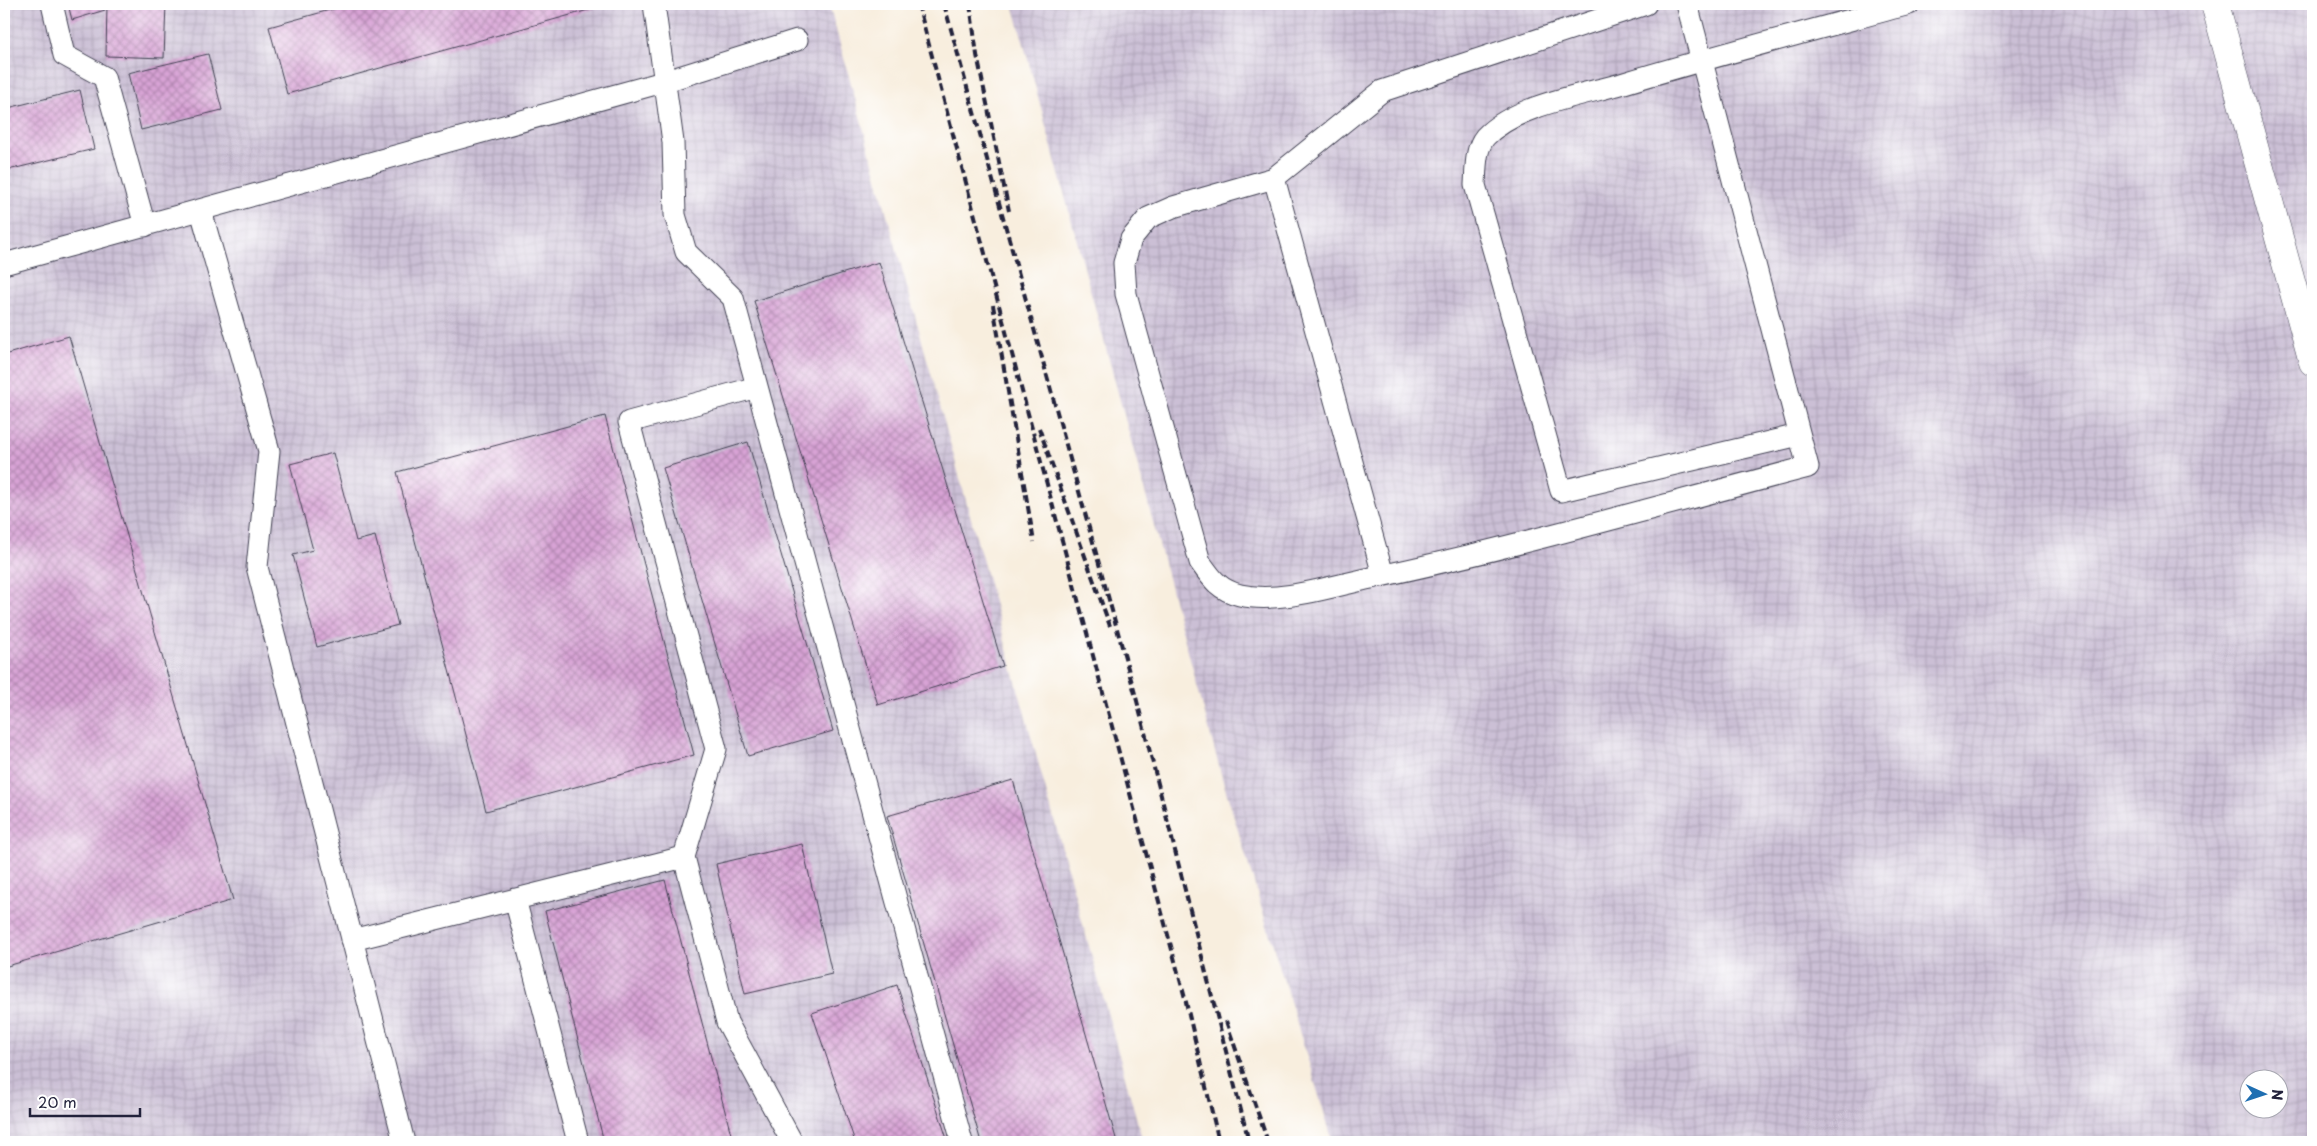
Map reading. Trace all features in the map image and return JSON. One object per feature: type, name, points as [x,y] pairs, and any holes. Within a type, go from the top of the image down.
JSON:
[{"type":"street","points":[[2215,4],[2313,362]]},
{"type":"lane","points":[[52,4],[64,55],[104,77],[145,226]]},
{"type":"lane","points":[[654,4],[672,142],[675,215],[686,252],[732,298],[962,1142]]},
{"type":"lane","points":[[1646,4],[1382,91],[1274,178],[1173,207],[1148,218],[1131,239],[1124,262],[1128,303],[1200,562],[1216,585],[1240,594],[1273,597],[1383,575],[1808,468],[1687,4]]},
{"type":"lane","points":[[1799,435],[1561,491],[1475,184],[1476,158],[1484,139],[1503,123],[1535,109],[1701,60],[1909,4]]},
{"type":"lane","points":[[4,264],[663,82],[797,40]]},
{"type":"lane","points":[[1274,178],[1383,575]]},
{"type":"lane","points":[[201,210],[269,451],[257,567],[404,1142]]},
{"type":"lane","points":[[757,387],[629,422],[716,749],[684,857],[726,1022],[792,1142]]},
{"type":"lane","points":[[352,940],[684,857]]},
{"type":"lane","points":[[515,899],[578,1142]]},
{"type":"shaded area","points":[[4,4],[829,4],[1143,1142],[4,1142]]},
{"type":"shaded area","points":[[1013,4],[2313,4],[2313,1142],[1333,1142],[1223,781]]},
{"type":"building","points":[[68,4],[103,4],[105,10],[72,20]]},
{"type":"building","points":[[107,4],[166,4],[164,58],[106,56]]},
{"type":"building","points":[[351,4],[610,4],[287,94],[269,27]]},
{"type":"building","points":[[208,54],[222,110],[141,130],[128,73]]},
{"type":"building","points":[[80,90],[94,149],[4,171],[4,109]]},
{"type":"building","points":[[879,262],[1003,666],[878,705],[754,301]]},
{"type":"building","points":[[69,336],[233,900],[4,967],[4,355]]},
{"type":"building","points":[[605,416],[694,755],[486,811],[397,472]]},
{"type":"building","points":[[748,442],[833,731],[748,756],[663,468]]},
{"type":"building","points":[[333,453],[356,541],[375,536],[398,625],[317,647],[293,555],[313,550],[290,464]]},
{"type":"building","points":[[1013,780],[1117,1142],[981,1142],[887,816]]},
{"type":"building","points":[[802,844],[832,974],[745,994],[716,864]]},
{"type":"building","points":[[665,880],[733,1142],[604,1142],[545,911]]},
{"type":"building","points":[[897,985],[948,1142],[855,1142],[812,1013]]},
{"type":"railway","points":[[918,4],[1186,1002],[1219,1142]]},
{"type":"railway","points":[[944,4],[1137,701],[1249,1142]]},
{"type":"railway","points":[[970,4],[977,55],[1009,211]]},
{"type":"railway","points":[[993,305],[1034,542]]},
{"type":"railway","points":[[1039,428],[1110,626]]},
{"type":"railway","points":[[1226,1021],[1268,1142]]}]
